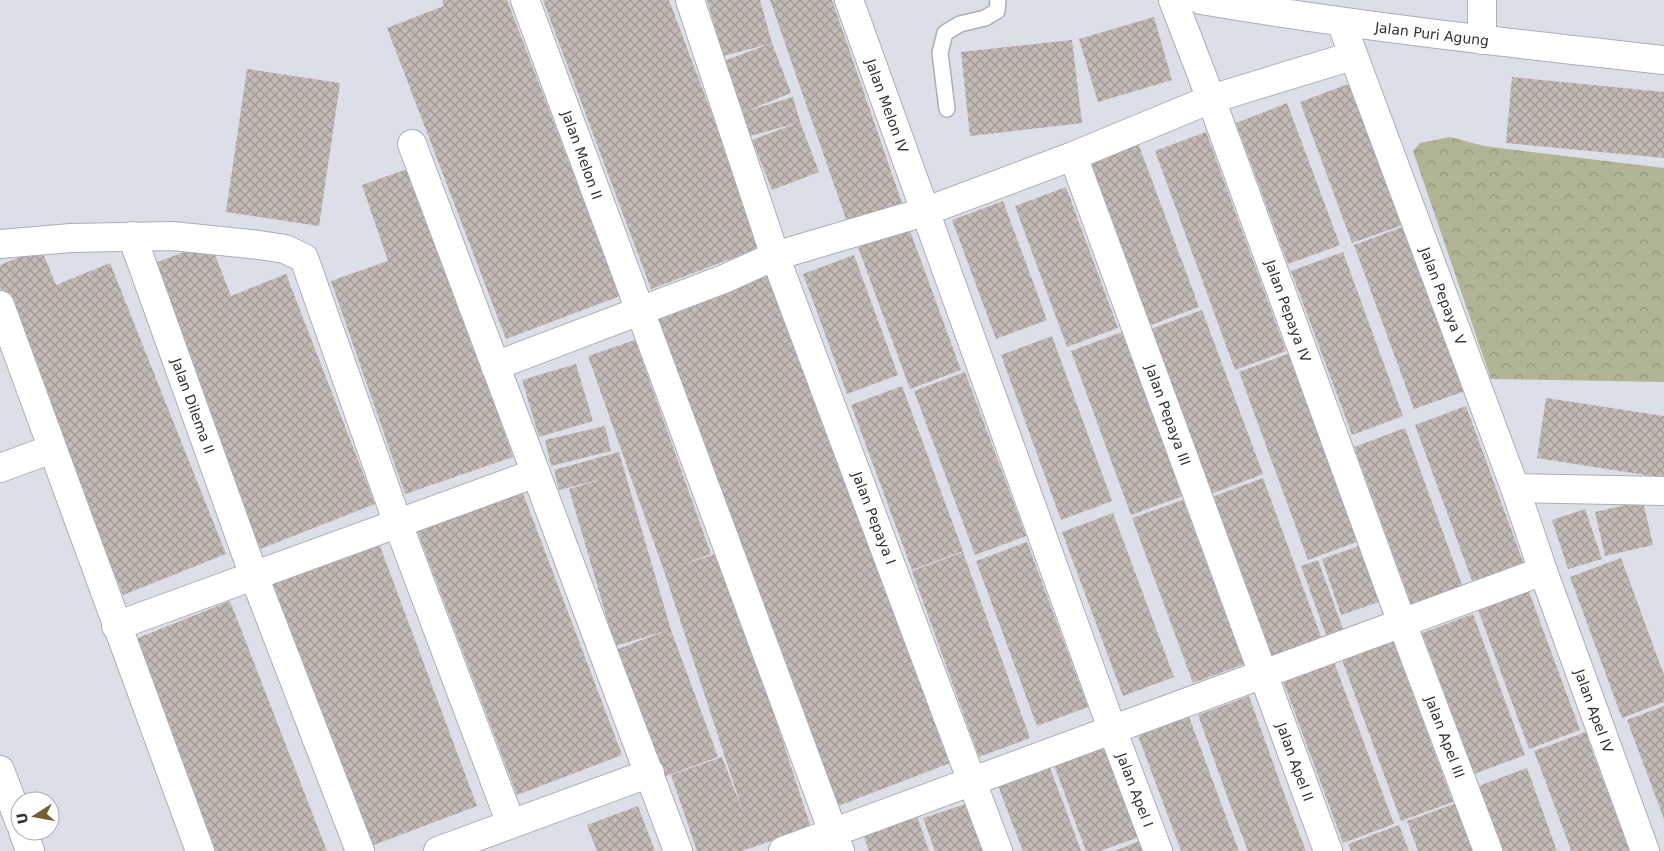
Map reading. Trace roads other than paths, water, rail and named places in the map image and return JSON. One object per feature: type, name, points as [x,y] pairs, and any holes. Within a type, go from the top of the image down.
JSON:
[{"type":"street","name":"Jalan Melon II","points":[[525,0],[836,842]]},
{"type":"street","name":"Jalan Pepaya I","points":[[690,0],[775,256],[998,851]]},
{"type":"street","name":"Jalan Melon IV","points":[[849,0],[1112,729]]},
{"type":"street","name":"Jalan Pepaya IV","points":[[1172,0],[1211,99],[1402,623]]},
{"type":"street","name":"Jalan Puri Agung","points":[[1201,0],[1233,3],[1341,22],[1664,60]]},
{"type":"street","points":[[1482,0],[1482,40]]},
{"type":"street","name":"Jalan Pepaya V","points":[[1341,22],[1352,56],[1515,488],[1543,571]]},
{"type":"street","points":[[495,366],[724,279],[775,256],[924,212],[1073,156],[1211,99],[1352,56]]},
{"type":"street","points":[[412,144],[678,851]]},
{"type":"street","name":"Jalan Pepaya III","points":[[1073,156],[1262,674]]},
{"type":"street","name":"Jalan Dilema II","points":[[132,236],[254,576],[360,851]]},
{"type":"street","points":[[0,244],[71,238],[172,236],[285,249],[304,258],[398,524],[511,824]]},
{"type":"street","points":[[0,305],[200,851]]},
{"type":"street","points":[[0,468],[52,449]]},
{"type":"street","points":[[116,626],[536,473]]},
{"type":"street","points":[[1515,488],[1664,491]]},
{"type":"street","points":[[782,851],[836,842],[972,780],[1543,571]]},
{"type":"street","name":"Jalan Apel IV","points":[[1543,571],[1646,851]]},
{"type":"street","name":"Jalan Apel III","points":[[1402,623],[1488,851]]},
{"type":"street","name":"Jalan Apel II","points":[[1262,674],[1328,851]]},
{"type":"street","name":"Jalan Apel I","points":[[1112,729],[1158,851]]},
{"type":"street","points":[[0,770],[10,796]]},
{"type":"street","points":[[438,851],[650,773]]},
{"type":"lane","points":[[947,109],[940,53],[946,34],[960,24],[985,18],[997,10],[998,0]]}]
